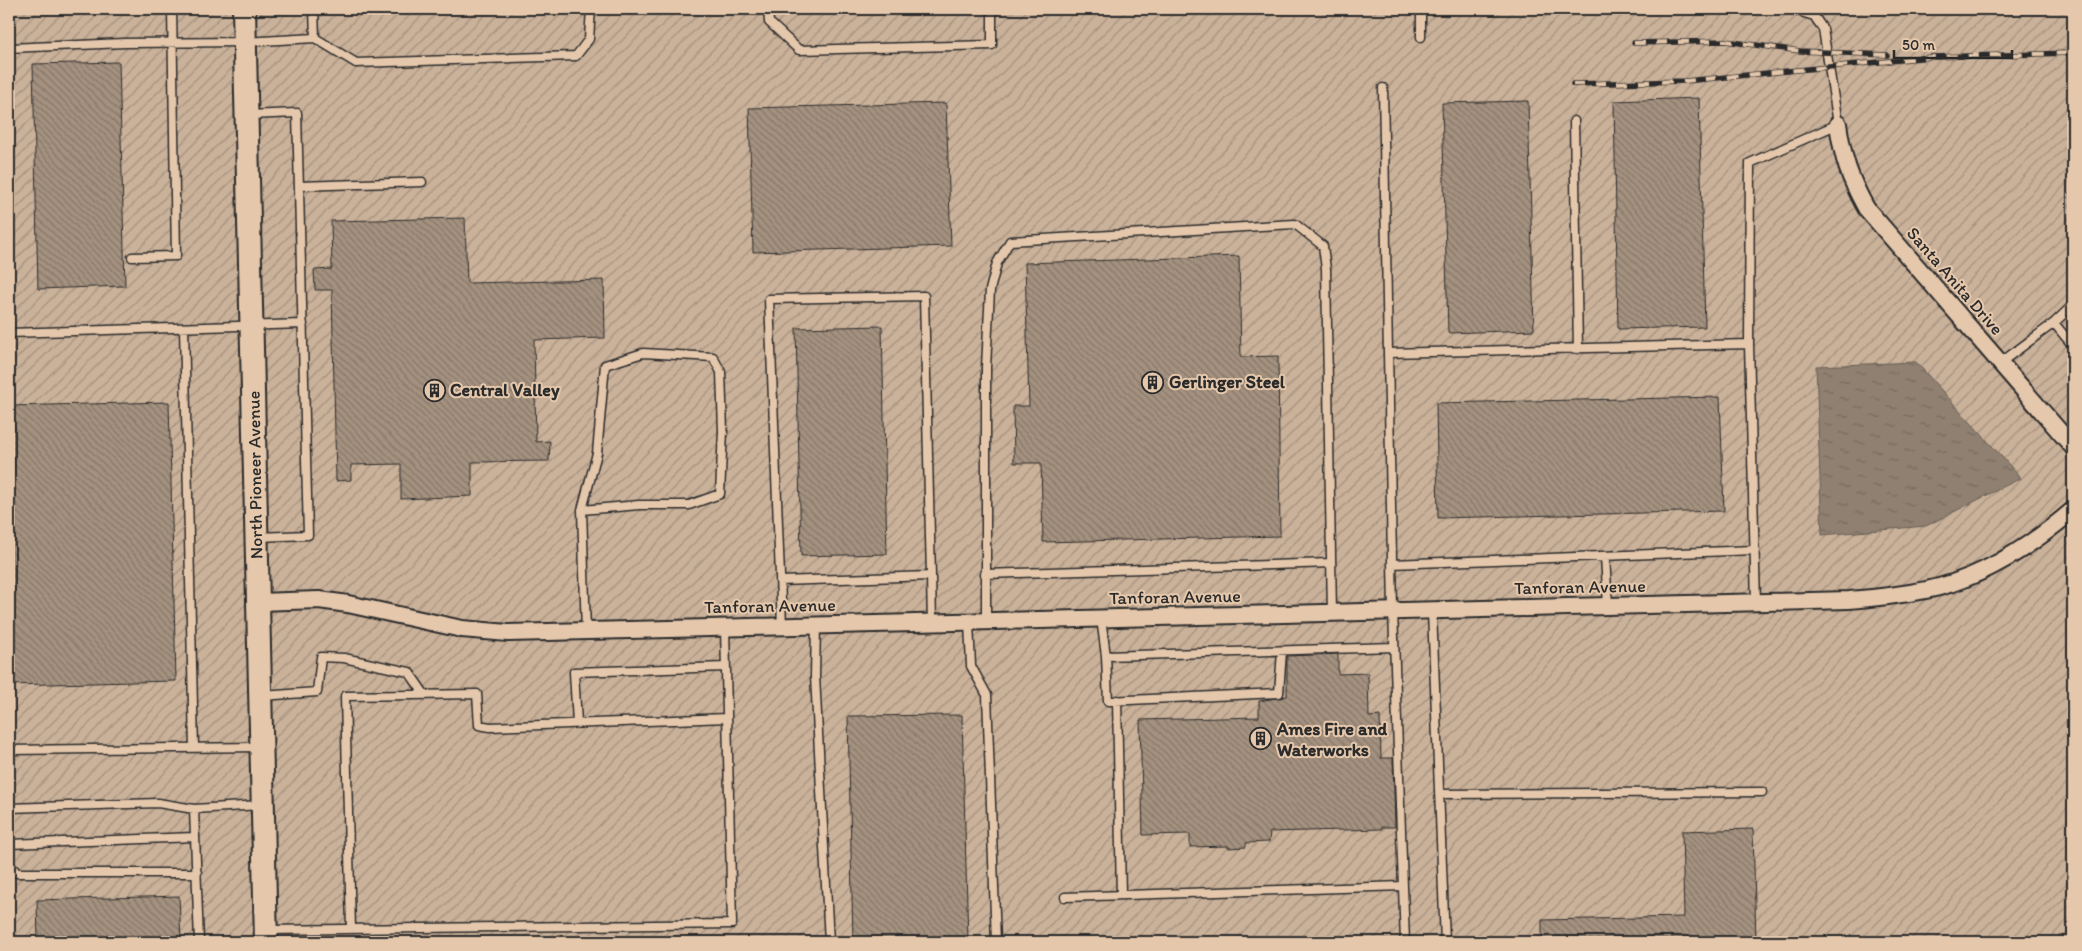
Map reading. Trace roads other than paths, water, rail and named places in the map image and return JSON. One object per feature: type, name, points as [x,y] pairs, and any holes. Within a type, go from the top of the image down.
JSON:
[{"type":"street","name":"North Pioneer Avenue","points":[[244,9],[266,936]]},
{"type":"street","name":"Santa Anita Drive","points":[[1838,124],[1842,155],[1850,179],[1866,208],[2073,447]]},
{"type":"street","name":"Tanforan Avenue","points":[[258,602],[329,602],[482,632],[986,622],[1849,600],[1928,590],[1956,581],[2010,557],[2038,539],[2073,510]]},
{"type":"lane","points":[[132,257],[176,256],[172,9]]},
{"type":"lane","points":[[314,9],[315,38]]},
{"type":"lane","points":[[9,48],[245,42],[315,38],[356,63],[576,56],[589,39],[590,9]]},
{"type":"lane","points":[[768,9],[769,22],[799,50],[992,45],[992,9]]},
{"type":"lane","points":[[1421,9],[1421,37]]},
{"type":"lane","points":[[1756,603],[1749,344],[1750,162],[1838,124],[1822,29],[1814,16],[1791,9]]},
{"type":"lane","points":[[1383,88],[1393,611],[1405,942]]},
{"type":"lane","points":[[246,115],[297,114],[308,535],[256,538]]},
{"type":"lane","points":[[1574,121],[1578,348]]},
{"type":"lane","points":[[299,186],[422,182]]},
{"type":"lane","points":[[986,622],[986,367],[990,290],[997,263],[1010,241],[1294,224],[1323,246],[1326,269],[1332,613]]},
{"type":"lane","points":[[782,626],[769,299],[924,296],[932,623]]},
{"type":"lane","points":[[2000,363],[2054,323],[2073,305]]},
{"type":"lane","points":[[2054,323],[2073,346]]},
{"type":"lane","points":[[9,333],[303,324]]},
{"type":"lane","points":[[184,328],[194,748]]},
{"type":"lane","points":[[1388,353],[1749,344]]},
{"type":"lane","points":[[582,510],[639,505],[689,505],[720,494],[723,431],[721,372],[713,357],[644,353],[605,365],[597,454],[582,510],[586,631]]},
{"type":"lane","points":[[1392,564],[1755,550]]},
{"type":"lane","points":[[1605,556],[1608,606]]},
{"type":"lane","points":[[985,574],[1331,563]]},
{"type":"lane","points":[[780,581],[931,576]]},
{"type":"lane","points":[[1432,611],[1445,942]]},
{"type":"lane","points":[[1101,618],[1106,656],[1108,701],[1279,693],[1282,651]]},
{"type":"lane","points":[[969,622],[971,666],[987,696],[996,942]]},
{"type":"lane","points":[[816,625],[814,676],[829,942]]},
{"type":"lane","points":[[266,936],[351,929],[732,924],[725,628]]},
{"type":"lane","points":[[1106,656],[1394,647]]},
{"type":"lane","points":[[260,696],[317,692],[321,657],[344,658],[409,672],[425,695]]},
{"type":"lane","points":[[577,723],[574,672],[726,667]]},
{"type":"lane","points":[[351,929],[345,696],[477,694],[479,725],[490,727],[727,718]]},
{"type":"lane","points":[[1117,700],[1121,895]]},
{"type":"lane","points":[[9,750],[261,747]]},
{"type":"lane","points":[[1439,794],[1762,792]]},
{"type":"lane","points":[[9,808],[158,803],[194,809],[263,805]]},
{"type":"lane","points":[[194,809],[199,942]]},
{"type":"lane","points":[[9,844],[195,837]]},
{"type":"lane","points":[[9,864],[18,873],[197,873]]},
{"type":"lane","points":[[1065,897],[1403,886]]},
{"type":"water","points":[[1916,362],[2021,478],[1926,526],[1822,535],[1816,366]]},
{"type":"railway","points":[[1634,43],[1725,41],[1800,51],[1887,55]]},
{"type":"railway","points":[[1573,84],[1685,81],[1931,57],[2073,53]]},
{"type":"place","name":"Gerlinger Steel","points":[[1153,382]]},
{"type":"place","name":"Central Valley","points":[[434,390]]},
{"type":"place","name":"Ames Fire and Waterworks","points":[[1261,739]]}]
